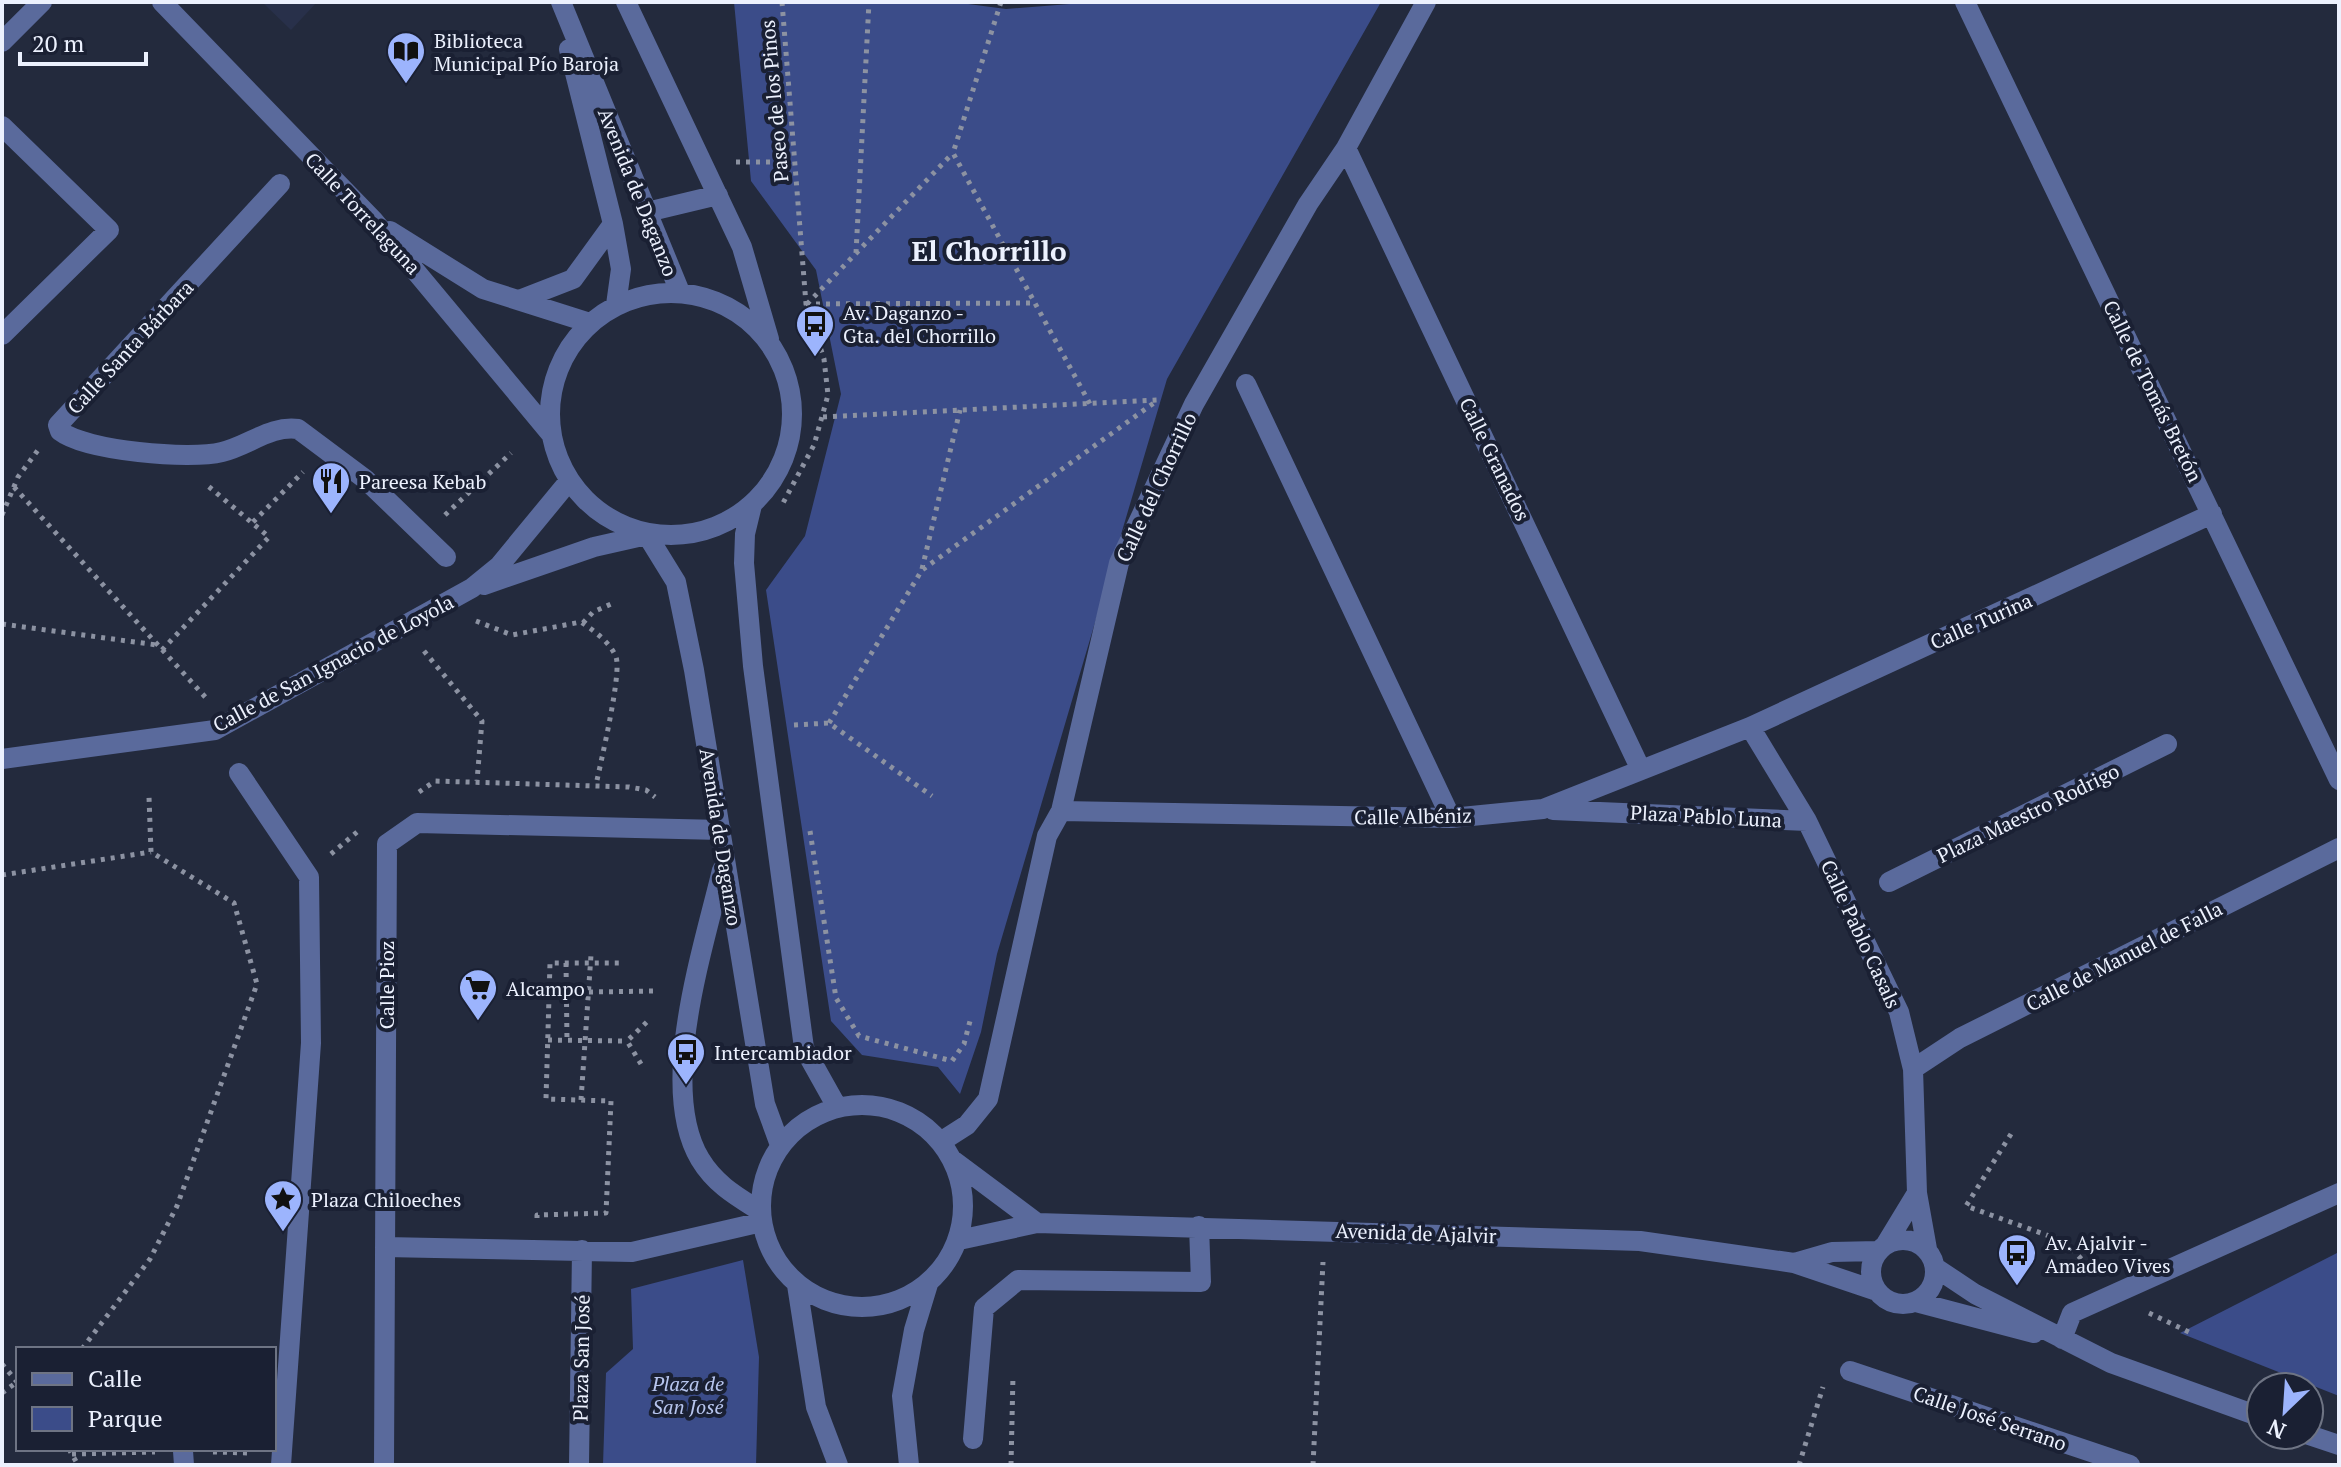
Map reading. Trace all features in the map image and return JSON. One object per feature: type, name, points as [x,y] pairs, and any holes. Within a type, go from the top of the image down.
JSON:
[{"type":"street","points":[[2,42],[42,2]]},
{"type":"street","name":"Calle Torrelaguna","points":[[162,2],[373,220],[551,434]]},
{"type":"street","name":"Avenida de Daganzo","points":[[559,2],[680,292]]},
{"type":"street","name":"Avenida de Daganzo","points":[[559,2],[613,224],[621,269],[616,305]]},
{"type":"street","points":[[472,588],[594,547],[647,535],[702,531],[727,522],[752,505],[774,480],[788,447],[793,410],[787,375],[770,343],[742,247],[626,2]]},
{"type":"street","name":"Calle del Chorrillo","points":[[942,1141],[967,1125],[988,1099],[1047,836],[1061,811],[1119,563],[1194,404],[1308,204],[1346,148],[1426,2]]},
{"type":"street","name":"Calle de Tomás Bretón","points":[[1965,2],[2339,780]]},
{"type":"street","points":[[2,126],[109,230],[2,335]]},
{"type":"street","name":"Calle Granados","points":[[1346,148],[1641,770]]},
{"type":"street","name":"Calle Santa Bárbara","points":[[280,184],[58,425],[60,431],[71,440],[99,448],[206,454],[235,448],[285,427],[298,429],[386,498],[446,557]]},
{"type":"street","points":[[647,212],[718,195]]},
{"type":"street","points":[[373,220],[483,289],[590,323]]},
{"type":"street","points":[[519,300],[573,279],[613,224]]},
{"type":"street","points":[[647,535],[612,520],[590,505],[569,481],[551,434],[551,394],[564,354],[590,323],[616,305],[647,295],[680,292],[723,305],[744,317],[770,343]]},
{"type":"street","points":[[1246,384],[1451,818]]},
{"type":"street","name":"Calle de San Ignacio de Loyola","points":[[2,759],[215,730],[472,588],[499,566],[569,481]]},
{"type":"street","points":[[752,505],[745,534],[744,563],[753,666],[804,1048],[837,1107]]},
{"type":"street","name":"Calle Turina","points":[[1750,727],[2212,514]]},
{"type":"street","name":"Avenida de Daganzo","points":[[647,535],[676,582],[721,830],[765,1104],[780,1145]]},
{"type":"street","name":"Calle Albéniz","points":[[1061,811],[1451,818],[1543,809],[1750,727]]},
{"type":"street","name":"Plaza Pablo Luna","points":[[1750,727],[1807,821]]},
{"type":"street","name":"Plaza Maestro Rodrigo","points":[[1889,882],[2167,744]]},
{"type":"street","points":[[239,773],[309,877],[311,1043],[281,1465]]},
{"type":"street","name":"Plaza Pablo Luna","points":[[1543,809],[1807,821]]},
{"type":"street","name":"Calle Pablo Casals","points":[[1807,821],[1899,1012],[1913,1069],[1917,1193],[1927,1249]]},
{"type":"street","name":"Calle Pioz","points":[[384,1465],[387,844],[417,823],[721,830]]},
{"type":"street","name":"Calle de Manuel de Falla","points":[[1913,1069],[1960,1038],[2339,848]]},
{"type":"street","points":[[724,860],[683,1036],[682,1066],[690,1131],[699,1158],[721,1186],[761,1216]]},
{"type":"street","points":[[871,1105],[905,1114],[942,1141],[954,1161],[962,1187],[964,1214],[959,1240],[947,1264],[928,1284],[898,1302],[863,1309],[828,1302],[797,1285],[778,1264],[761,1216],[765,1176],[780,1145],[806,1121],[837,1107],[871,1105]]},
{"type":"street","points":[[954,1161],[1037,1223]]},
{"type":"street","points":[[1877,1291],[1870,1271],[1917,1193]]},
{"type":"street","points":[[2062,1339],[2072,1313],[2339,1193]]},
{"type":"street","points":[[385,1247],[632,1252],[761,1216]]},
{"type":"street","name":"Avenida de Ajalvir","points":[[959,1240],[1037,1223],[1199,1226],[1640,1241],[1794,1263]]},
{"type":"street","points":[[973,1439],[984,1308],[1018,1280],[1201,1282],[1199,1226]]},
{"type":"street","points":[[1794,1263],[1832,1252],[1882,1247],[1907,1239],[1927,1249],[1936,1268],[2062,1339],[2111,1363],[2245,1411]]},
{"type":"street","name":"Plaza San José","points":[[579,1465],[582,1250]]},
{"type":"street","points":[[1794,1263],[1877,1291],[1895,1303],[1916,1302],[2062,1339]]},
{"type":"street","points":[[1916,1302],[1931,1289],[1936,1268]]},
{"type":"street","points":[[909,1465],[902,1396],[914,1330],[928,1284]]},
{"type":"street","points":[[797,1285],[816,1407],[838,1465]]},
{"type":"street","name":"Calle José Serrano","points":[[1850,1371],[2130,1465]]},
{"type":"path","name":"Paseo de los Pinos","points":[[777,514],[814,445],[828,395],[824,359],[806,304],[782,2]]},
{"type":"path","points":[[856,253],[869,2]]},
{"type":"path","points":[[806,304],[953,153],[1001,2]]},
{"type":"path","points":[[953,153],[1090,404]]},
{"type":"path","points":[[734,162],[795,162]]},
{"type":"path","points":[[806,304],[1035,303]]},
{"type":"path","points":[[823,417],[1168,399]]},
{"type":"path","points":[[922,570],[1158,400]]},
{"type":"path","points":[[829,723],[922,570],[960,410]]},
{"type":"path","points":[[2,515],[29,458],[60,431]]},
{"type":"path","points":[[253,522],[327,450]]},
{"type":"path","points":[[447,513],[511,453]]},
{"type":"path","points":[[160,647],[269,537],[197,478]]},
{"type":"path","points":[[14,487],[214,706]]},
{"type":"path","points":[[471,618],[512,635],[583,623],[593,612],[611,604]]},
{"type":"path","points":[[583,623],[615,654],[619,673],[612,691],[596,785]]},
{"type":"path","points":[[2,624],[160,647]]},
{"type":"path","points":[[424,651],[482,721],[477,781]]},
{"type":"path","points":[[792,710],[794,725],[829,723],[932,796]]},
{"type":"path","points":[[454,781],[596,785],[646,790],[659,801]]},
{"type":"path","points":[[149,797],[151,852]]},
{"type":"path","points":[[808,816],[836,998],[859,1036],[952,1061],[964,1044],[970,1021]]},
{"type":"path","points":[[340,844],[354,835]]},
{"type":"path","points":[[2,875],[151,852],[234,903],[257,984],[177,1206],[150,1259],[84,1347]]},
{"type":"path","points":[[581,1100],[591,955]]},
{"type":"path","points":[[537,1223],[537,1215],[606,1213],[611,1101],[546,1099],[550,963],[621,963]]},
{"type":"path","points":[[566,963],[567,1040]]},
{"type":"path","points":[[589,992],[654,991]]},
{"type":"path","points":[[548,1040],[627,1041],[650,1019]]},
{"type":"path","points":[[627,1041],[641,1064]]},
{"type":"path","points":[[2011,1134],[1966,1206],[2066,1242],[2112,1295],[2191,1333]]},
{"type":"path","points":[[1313,1465],[1323,1261]]},
{"type":"path","points":[[2,1364],[16,1381]]},
{"type":"path","points":[[1011,1465],[1013,1372]]},
{"type":"path","points":[[1799,1465],[1824,1383]]},
{"type":"shaded area","points":[[262,2],[317,2],[291,30]]},
{"type":"green space","points":[[734,2],[953,2],[1006,9],[1095,2],[1381,2],[1167,379],[997,954],[981,1032],[960,1094],[938,1067],[862,1055],[831,1021],[766,590],[805,536],[841,394],[816,270],[751,181]]},
{"type":"green space","points":[[2339,1252],[2339,1396],[2325,1390],[2325,1371],[2276,1371],[2180,1333]]},
{"type":"green space","name":"Plaza de San José","points":[[743,1260],[759,1357],[756,1465],[603,1465],[606,1373],[633,1349],[631,1289]]},
{"type":"place","name":"Biblioteca Municipal Pío Baroja","points":[[406,85]]},
{"type":"place","name":"Av. Daganzo - Gta. del Chorrillo","points":[[815,358]]},
{"type":"place","name":"Pareesa Kebab","points":[[331,515]]},
{"type":"place","name":"Alcampo","points":[[478,1022]]},
{"type":"place","name":"Intercambiador","points":[[686,1086]]},
{"type":"place","name":"Plaza Chiloeches","points":[[283,1233]]},
{"type":"place","name":"Av. Ajalvir - Amadeo Vives","points":[[2017,1287]]},
{"type":"district","name":"El Chorrillo","points":[[989,250]]}]
